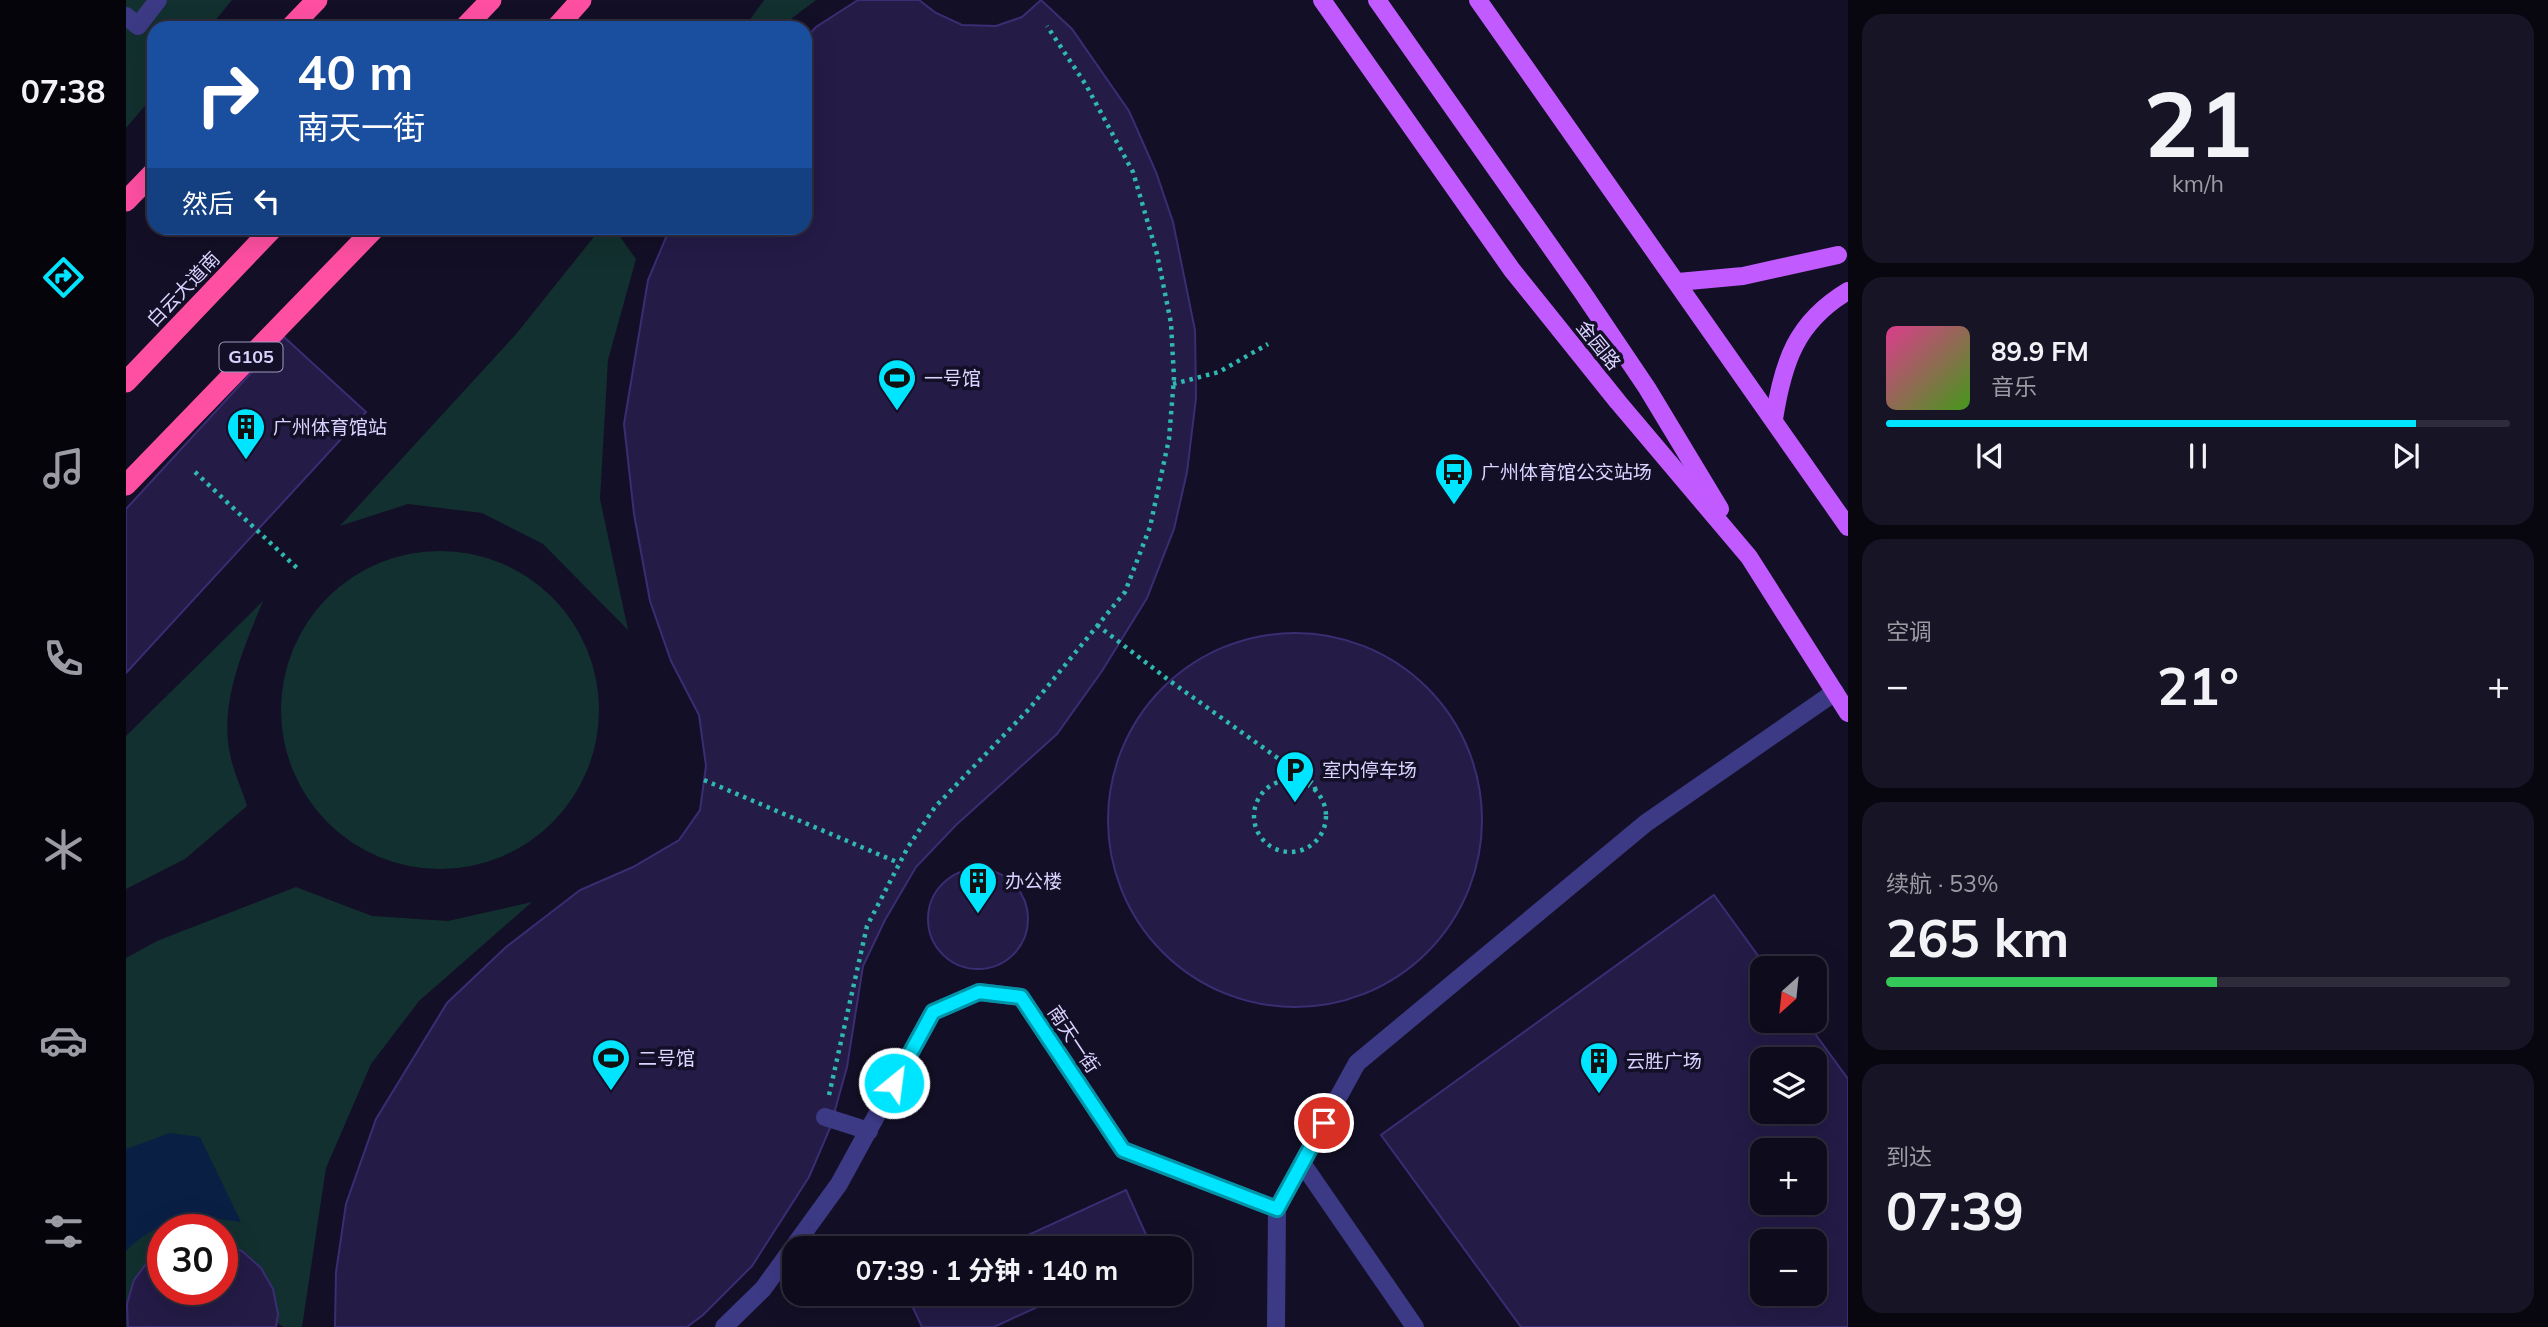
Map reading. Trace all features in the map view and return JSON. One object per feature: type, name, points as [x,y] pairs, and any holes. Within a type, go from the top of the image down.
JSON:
[{"type":"highway","points":[[297,21],[317,0]]},
{"type":"highway","points":[[471,21],[491,0]]},
{"type":"highway","points":[[562,21],[581,0]]},
{"type":"highway","points":[[126,201],[147,179]]},
{"type":"highway","name":"白云大道南","points":[[126,382],[266,235]]},
{"type":"highway","name":"G105","points":[[126,485],[368,235]]},
{"type":"highway","name":"G105","points":[[126,474],[149,462]]},
{"type":"main road","name":"金园路","points":[[1322,0],[1512,270],[1618,402],[1749,557],[1848,713]]},
{"type":"main road","points":[[1377,0],[1591,303],[1647,388],[1749,557]]},
{"type":"main road","points":[[1478,0],[1848,527]]},
{"type":"main road","points":[[1678,282],[1743,276],[1843,253]]},
{"type":"main road","points":[[1774,419],[1782,372],[1791,348],[1805,327],[1834,299],[1848,291]]},
{"type":"street","points":[[126,16],[138,26],[158,0]]},
{"type":"street","points":[[1276,1327],[1277,1209],[1357,1063],[1646,824],[1835,692]]},
{"type":"street","name":"南天一街","points":[[724,1327],[763,1289],[839,1184],[933,1012],[979,992],[1021,997],[1123,1150],[1277,1209]]},
{"type":"street","points":[[825,1117],[869,1130]]},
{"type":"street","points":[[1302,1163],[1415,1327]]},
{"type":"path","points":[[825,1117],[867,926],[899,863],[935,807],[1029,709],[1125,592],[1150,527],[1169,439],[1173,384],[1171,323],[1157,254],[1133,173],[1086,85],[1047,26]]},
{"type":"path","points":[[1173,384],[1219,372],[1268,344]]},
{"type":"path","points":[[195,472],[297,568]]},
{"type":"path","points":[[1097,625],[1314,784],[1325,808],[1326,820],[1315,842],[1293,852],[1270,845],[1261,837],[1254,816],[1255,804],[1261,794],[1269,786],[1291,779],[1303,782],[1316,792]]},
{"type":"path","points":[[704,780],[899,863]]},
{"type":"green space","points":[[126,0],[232,0],[215,21],[147,21],[147,103],[126,128]]},
{"type":"green space","points":[[764,0],[816,0],[788,21],[749,21]]},
{"type":"green space","points":[[595,235],[619,235],[636,259],[608,360],[600,499],[628,630],[543,544],[482,513],[408,504],[340,526],[517,333]]},
{"type":"green space","points":[[440,551],[471,554],[515,570],[541,587],[563,609],[580,635],[592,664],[599,710],[596,741],[580,785],[563,811],[541,833],[515,850],[486,862],[440,869],[409,866],[365,850],[339,833],[317,811],[300,785],[288,756],[281,710],[284,679],[300,635],[317,609],[339,587],[365,570],[394,558]]},
{"type":"green space","points":[[263,601],[235,676],[228,715],[230,754],[247,806],[185,859],[126,889],[126,736]]},
{"type":"green space","points":[[296,887],[372,916],[448,921],[532,902],[419,1001],[371,1064],[326,1168],[302,1327],[283,1327],[276,1322],[272,1327],[126,1327],[126,958],[157,941]]},
{"type":"water","points":[[170,1133],[200,1137],[237,1214],[147,1214],[147,1234],[126,1251],[126,1149]]},
{"type":"building","points":[[858,0],[919,0],[936,13],[962,25],[996,26],[1022,17],[1041,0],[1072,29],[1129,111],[1156,172],[1173,222],[1195,330],[1196,398],[1187,472],[1174,529],[1147,598],[1102,671],[1057,734],[956,825],[916,867],[885,920],[863,966],[847,1067],[830,1128],[809,1177],[752,1266],[703,1315],[687,1327],[335,1327],[336,1272],[346,1204],[376,1119],[447,1003],[506,947],[580,890],[633,867],[679,840],[700,810],[706,766],[699,715],[671,661],[650,601],[634,514],[624,424],[648,280],[667,235],[812,235],[812,31]]},
{"type":"building","name":"广州体育馆站","points":[[284,337],[366,412],[126,673],[126,509]]},
{"type":"building","name":"室内停车场","points":[[1295,633],[1349,641],[1383,655],[1427,688],[1460,732],[1474,766],[1482,820],[1474,874],[1460,908],[1427,952],[1383,985],[1349,999],[1295,1007],[1241,999],[1207,985],[1163,952],[1130,908],[1116,874],[1108,820],[1116,766],[1130,732],[1163,688],[1207,655],[1241,641]]},
{"type":"building","name":"办公楼","points":[[978,869],[997,872],[1014,883],[1025,900],[1028,919],[1025,938],[1014,955],[997,966],[978,969],[959,966],[942,955],[931,938],[928,919],[931,900],[942,883],[959,872]]},
{"type":"building","name":"云胜广场","points":[[1714,895],[1758,956],[1750,956],[1750,1033],[1814,1033],[1825,1047],[1750,1047],[1750,1124],[1827,1124],[1827,1050],[1848,1079],[1848,1327],[1521,1327],[1381,1135]]},
{"type":"building","points":[[1126,1190],[1147,1236],[1026,1236]]},
{"type":"building","points":[[238,1249],[261,1268],[273,1289],[278,1314],[276,1327],[128,1327],[127,1304],[134,1280],[147,1263],[147,1305],[238,1305]]},
{"type":"building","points":[[912,1306],[1040,1306],[994,1327],[922,1327]]},
{"type":"place","name":"一号馆","points":[[897,412]]},
{"type":"place","name":"广州体育馆站","points":[[246,461]]},
{"type":"place","name":"广州体育馆公交站场","points":[[1454,506]]},
{"type":"place","name":"室内停车场","points":[[1295,804]]},
{"type":"place","name":"办公楼","points":[[978,915]]},
{"type":"place","name":"二号馆","points":[[611,1092]]},
{"type":"place","name":"云胜广场","points":[[1599,1095]]},
{"type":"route","points":[[894,1083],[933,1012],[979,992],[1021,997],[1123,1150],[1277,1209],[1324,1123]]}]
